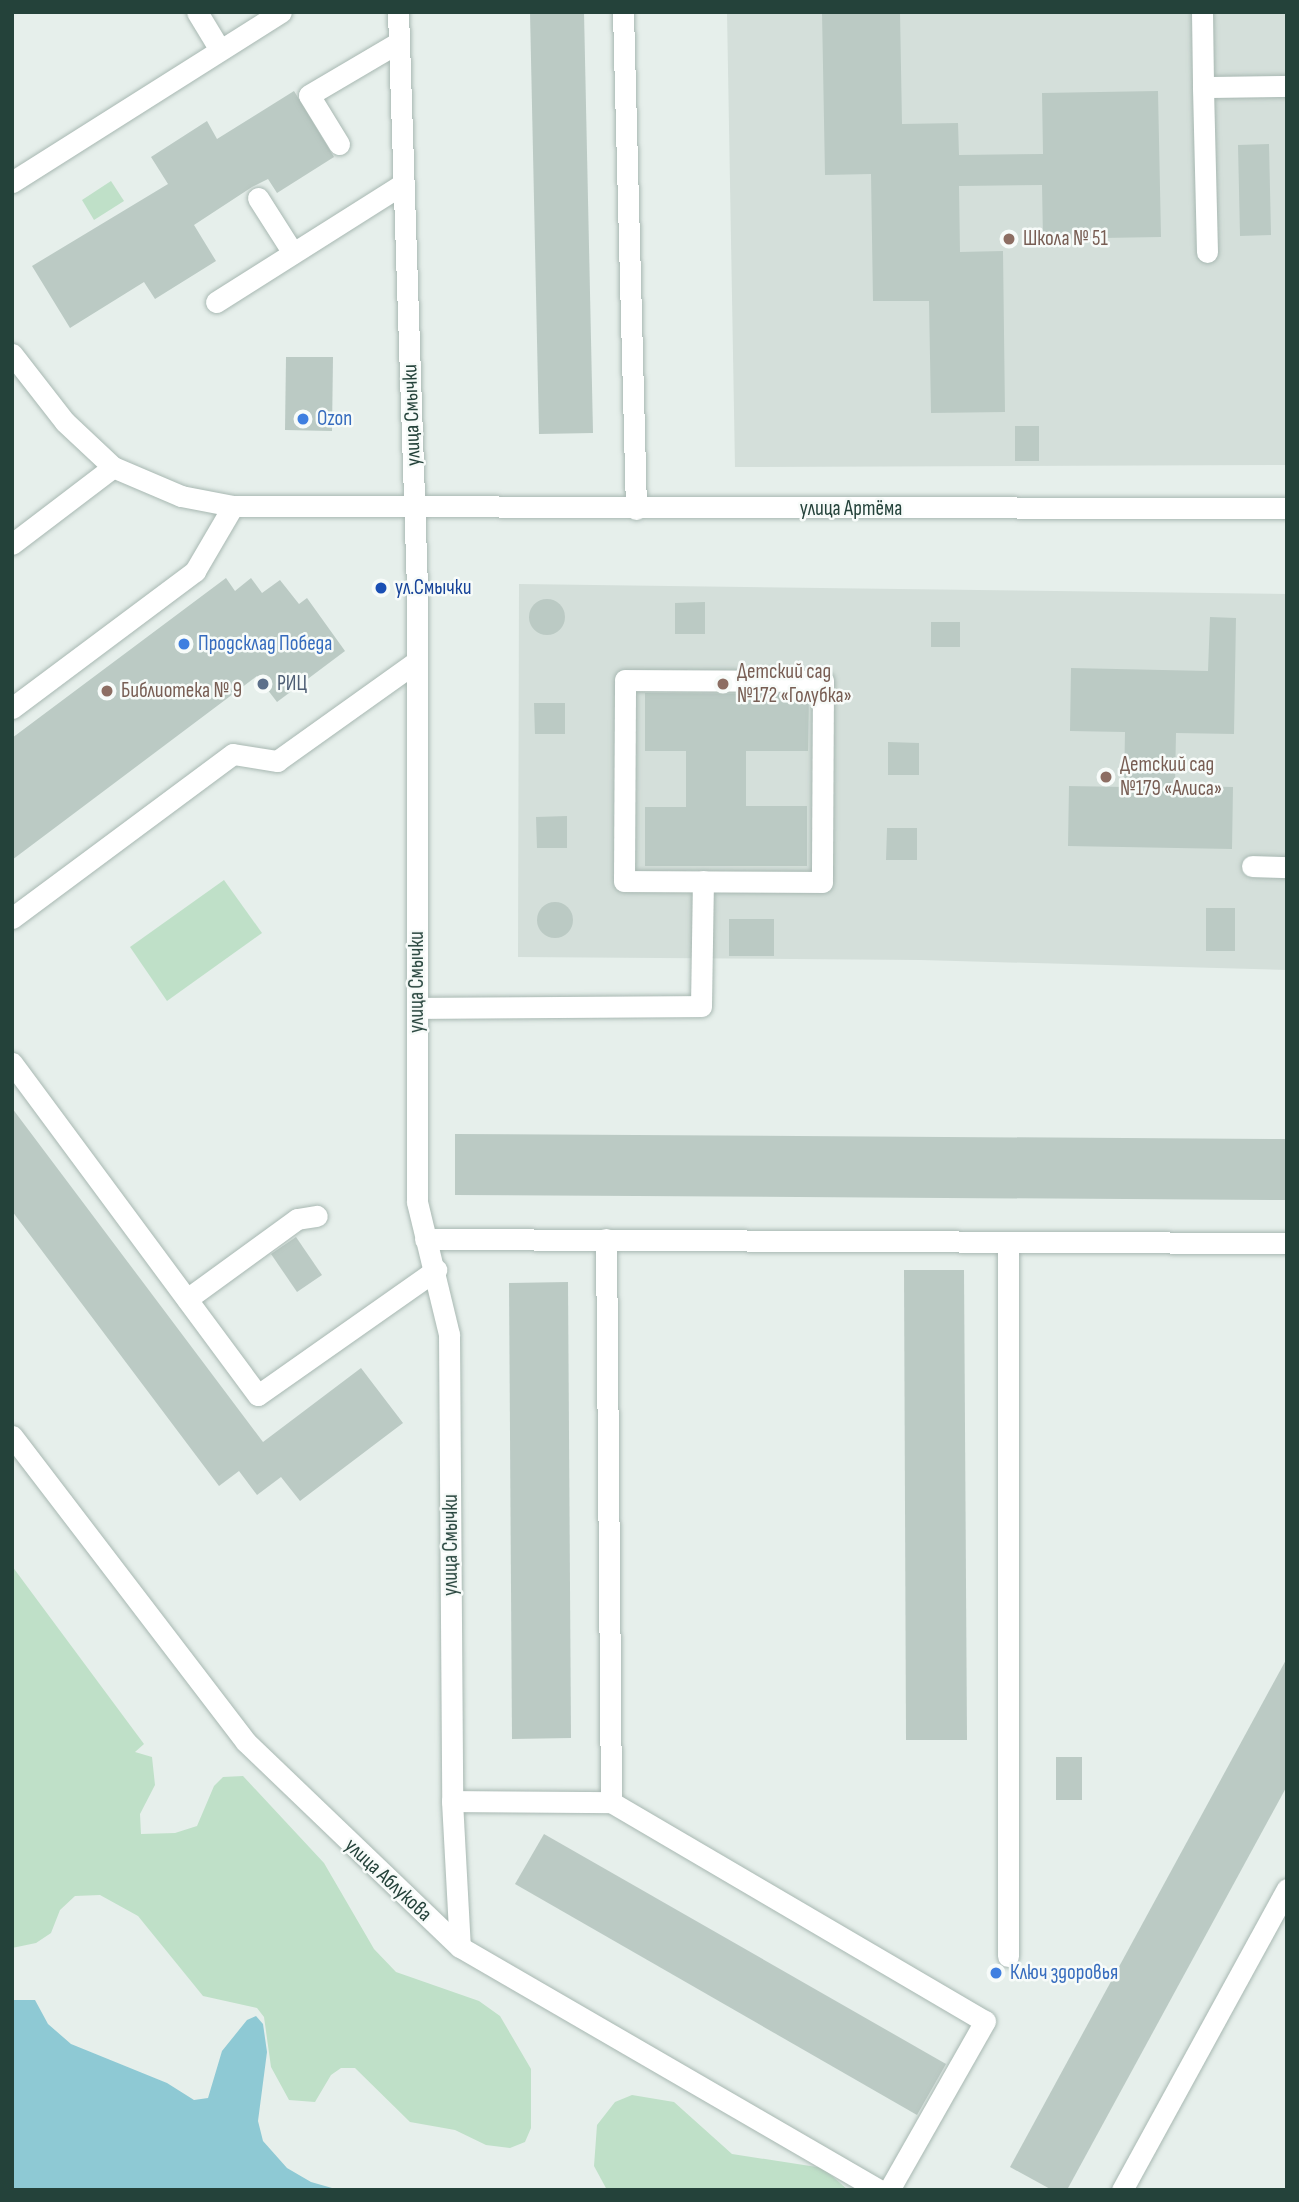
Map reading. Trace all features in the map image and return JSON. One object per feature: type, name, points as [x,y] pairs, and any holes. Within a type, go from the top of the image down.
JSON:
[{"type":"street","points":[[197,12],[220,50]]},
{"type":"street","points":[[12,182],[281,12]]},
{"type":"street","name":"улица Смычки","points":[[398,12],[415,506],[417,1202],[425,1239],[436,1270],[449,1334],[452,1801],[460,1947]]},
{"type":"street","points":[[623,12],[636,509]]},
{"type":"street","points":[[1202,12],[1207,252]]},
{"type":"street","points":[[339,144],[309,95],[399,42]]},
{"type":"street","points":[[1203,87],[1287,86]]},
{"type":"street","points":[[216,302],[404,183]]},
{"type":"street","points":[[258,198],[293,253]]},
{"type":"street","points":[[12,354],[65,422],[113,467],[12,544]]},
{"type":"street","name":"улица Артёма","points":[[113,467],[181,496],[233,506],[636,509],[1287,508]]},
{"type":"street","points":[[12,708],[195,571],[233,506]]},
{"type":"street","points":[[12,918],[233,754],[277,761],[417,661]]},
{"type":"street","points":[[625,680],[823,681],[821,882],[703,881],[624,881],[625,680]]},
{"type":"street","points":[[1252,866],[1287,867]]},
{"type":"street","points":[[417,1008],[701,1006],[703,881]]},
{"type":"street","points":[[12,1063],[258,1395],[436,1270]]},
{"type":"street","points":[[187,1299],[297,1219],[317,1216]]},
{"type":"street","points":[[425,1239],[1287,1243]]},
{"type":"street","points":[[606,1239],[611,1802]]},
{"type":"street","points":[[1008,1242],[1008,1956]]},
{"type":"street","name":"улица Аблукова","points":[[12,1436],[246,1742],[460,1947],[879,2190]]},
{"type":"street","points":[[452,1801],[611,1802],[985,2021],[889,2190]]},
{"type":"street","points":[[1122,2190],[1287,1889]]},
{"type":"shaded area","name":"Школа № 51","points":[[727,12],[1287,12],[1287,465],[735,467]]},
{"type":"shaded area","points":[[519,584],[1287,594],[1287,970],[921,960],[518,957]]},
{"type":"green space","points":[[111,181],[124,201],[94,220],[82,200]]},
{"type":"green space","points":[[224,880],[262,933],[167,1001],[130,947]]},
{"type":"green space","points":[[12,1566],[144,1744],[135,1752],[152,1757],[155,1785],[140,1814],[141,1834],[175,1833],[197,1826],[214,1786],[223,1777],[243,1776],[324,1863],[374,1949],[396,1972],[479,2001],[500,2016],[531,2069],[531,2128],[525,2142],[510,2148],[486,2145],[455,2130],[410,2122],[355,2068],[341,2068],[331,2075],[315,2102],[289,2100],[271,2067],[264,2017],[257,2008],[203,1996],[138,1916],[100,1895],[75,1896],[60,1910],[51,1933],[36,1943],[12,1948]]},
{"type":"green space","points":[[632,2095],[674,2102],[732,2154],[823,2168],[848,2190],[607,2190],[594,2166],[597,2125],[615,2102]]},
{"type":"water","points":[[12,2000],[35,2000],[48,2024],[71,2044],[167,2083],[194,2100],[208,2098],[222,2051],[247,2020],[256,2016],[263,2024],[267,2052],[258,2121],[263,2141],[287,2168],[311,2182],[339,2190],[12,2190]]},
{"type":"building","points":[[530,12],[584,12],[593,433],[539,434]]},
{"type":"building","points":[[822,12],[900,12],[902,124],[958,123],[959,155],[1043,154],[1042,93],[1158,91],[1161,237],[1043,239],[1042,185],[959,186],[960,252],[1003,251],[1005,412],[931,413],[929,301],[873,301],[871,174],[825,175]]},
{"type":"building","points":[[294,91],[334,157],[277,193],[268,179],[194,225],[216,261],[155,299],[144,282],[70,328],[32,266],[168,184],[151,157],[207,121],[217,139]]},
{"type":"building","points":[[1269,144],[1271,235],[1240,236],[1238,145]]},
{"type":"building","points":[[286,357],[333,357],[332,431],[285,430]]},
{"type":"building","points":[[1015,426],[1039,426],[1039,461],[1015,461]]},
{"type":"building","points":[[226,578],[235,591],[251,578],[262,593],[280,580],[299,604],[307,598],[345,651],[277,702],[257,676],[12,860],[12,738]]},
{"type":"building","points":[[547,599],[560,604],[565,617],[560,630],[547,635],[534,630],[529,617],[534,604]]},
{"type":"building","points":[[705,602],[705,634],[675,634],[675,603]]},
{"type":"building","points":[[1210,617],[1236,618],[1234,734],[1176,733],[1175,786],[1233,787],[1232,849],[1068,846],[1069,786],[1124,787],[1125,732],[1070,731],[1071,668],[1208,671]]},
{"type":"building","points":[[931,622],[960,622],[960,647],[931,647]]},
{"type":"building","points":[[645,693],[809,694],[808,751],[746,751],[746,806],[807,806],[807,866],[645,866],[645,807],[686,807],[686,751],[645,751]]},
{"type":"building","points":[[534,703],[565,703],[565,734],[535,734]]},
{"type":"building","points":[[888,742],[919,743],[919,775],[888,775]]},
{"type":"building","points":[[567,816],[567,848],[537,848],[536,817]]},
{"type":"building","points":[[887,828],[917,828],[917,860],[886,860]]},
{"type":"building","points":[[555,902],[568,907],[573,920],[568,933],[555,938],[542,933],[537,920],[542,907]]},
{"type":"building","points":[[1206,908],[1235,908],[1235,951],[1206,951]]},
{"type":"building","points":[[729,919],[774,919],[774,956],[729,956]]},
{"type":"building","points":[[12,1108],[263,1442],[361,1368],[403,1423],[300,1501],[281,1477],[257,1495],[239,1471],[219,1486],[12,1211]]},
{"type":"building","points":[[455,1134],[1287,1139],[1287,1200],[455,1195]]},
{"type":"building","points":[[296,1237],[322,1275],[297,1292],[271,1254]]},
{"type":"building","points":[[904,1270],[964,1270],[967,1740],[906,1740]]},
{"type":"building","points":[[568,1282],[571,1738],[512,1739],[509,1283]]},
{"type":"building","points":[[1287,1658],[1287,1786],[1067,2190],[1052,2190],[1010,2167]]},
{"type":"building","points":[[1056,1757],[1082,1757],[1082,1800],[1056,1800]]},
{"type":"building","points":[[544,1834],[946,2064],[917,2115],[515,1884]]},
{"type":"place","name":"Школа № 51","points":[[1009,239]]},
{"type":"place","name":"Ozon","points":[[303,419]]},
{"type":"place","name":"ул.Смычки","points":[[381,588]]},
{"type":"place","name":"Продсклад Победа","points":[[184,644]]},
{"type":"place","name":"РИЦ","points":[[263,684]]},
{"type":"place","name":"Детский сад №172 «Голубка»","points":[[723,684]]},
{"type":"place","name":"Библиотека № 9","points":[[107,691]]},
{"type":"place","name":"Детский сад №179 «Алиса»","points":[[1106,777]]},
{"type":"place","name":"Ключ здоровья","points":[[996,1973]]}]
